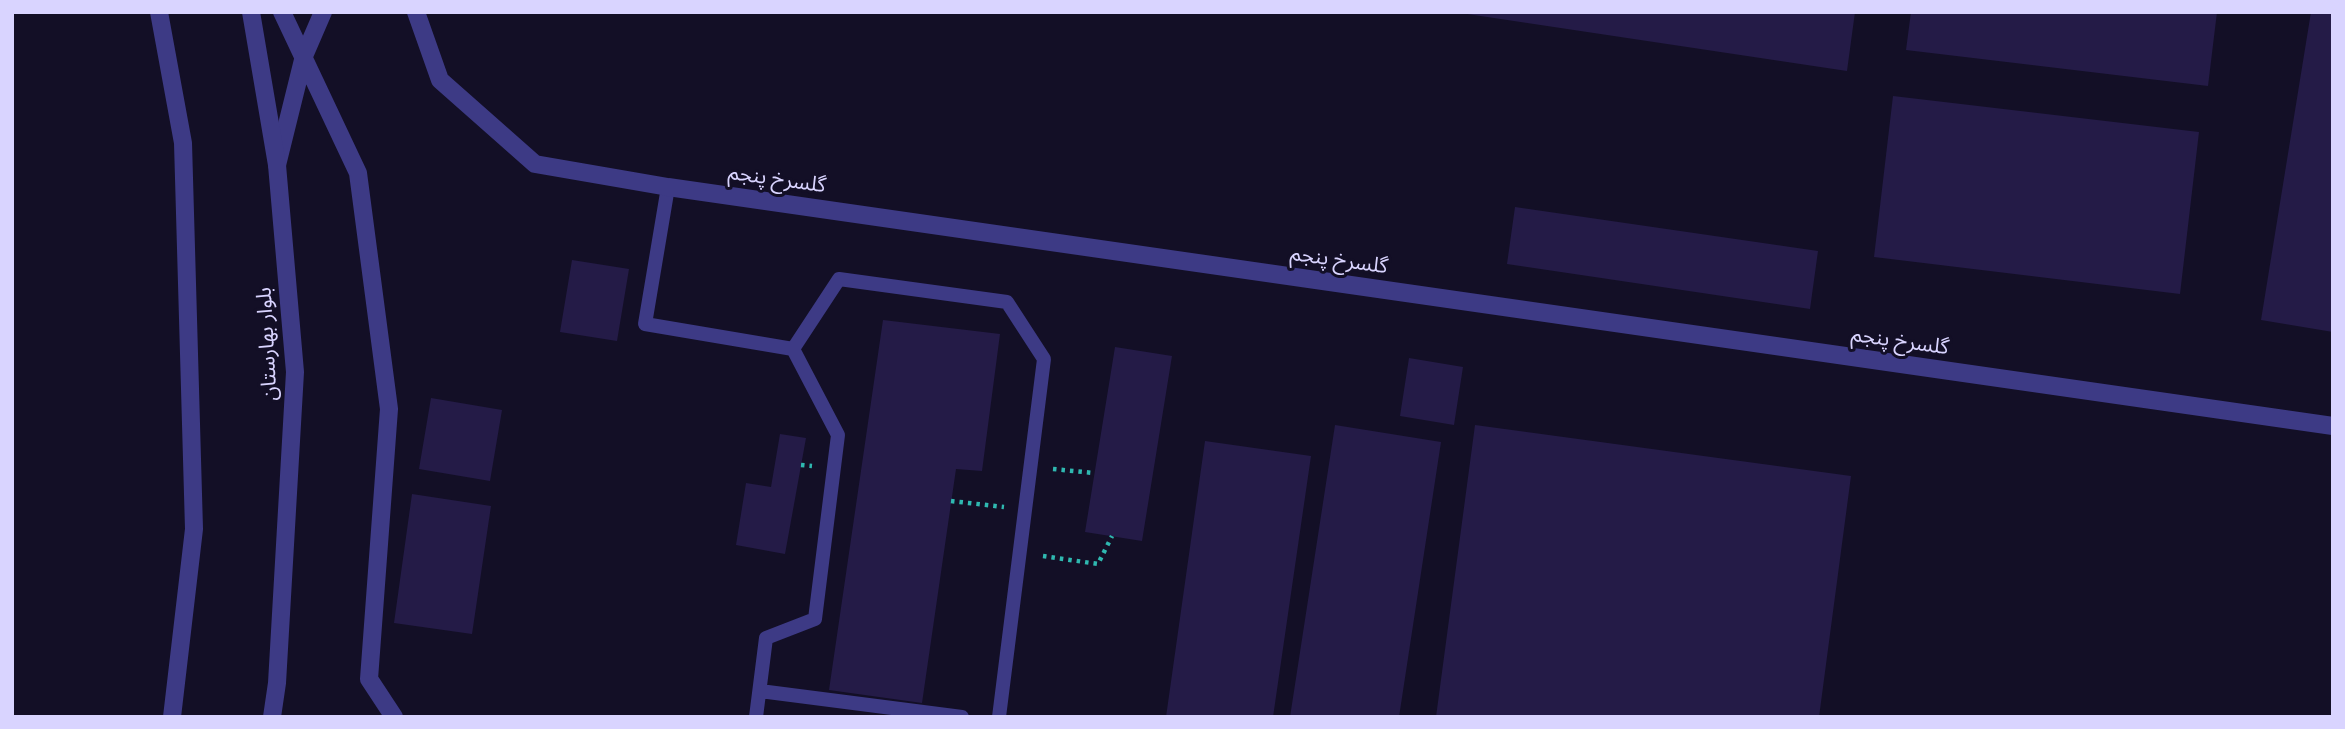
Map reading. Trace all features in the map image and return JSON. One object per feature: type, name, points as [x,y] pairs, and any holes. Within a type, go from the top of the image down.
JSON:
[{"type":"street","points":[[159,12],[183,143],[194,529],[172,717]]},
{"type":"street","name":"بلوار بهارستان","points":[[251,12],[277,165],[295,372],[272,717]]},
{"type":"street","points":[[282,12],[358,173],[389,410],[369,679],[394,717]]},
{"type":"street","points":[[277,165],[304,56],[323,12]]},
{"type":"street","name":"گلسرخ پنجم","points":[[416,12],[440,80],[535,164],[668,187],[2333,426]]},
{"type":"lane","points":[[668,187],[645,324],[793,349]]},
{"type":"lane","points":[[793,349],[839,279],[1007,302],[1044,359],[999,717]]},
{"type":"lane","points":[[756,717],[766,638],[815,620],[838,435],[793,349]]},
{"type":"lane","points":[[760,691],[962,717]]},
{"type":"path","points":[[1031,466],[1094,473]]},
{"type":"path","points":[[951,501],[1025,510]]},
{"type":"path","points":[[1020,552],[1098,565],[1112,536]]},
{"type":"building","points":[[1454,12],[1855,12],[1847,71]]},
{"type":"building","points":[[1911,12],[2217,12],[2208,86],[1906,50]]},
{"type":"building","points":[[2311,12],[2333,12],[2333,332],[2261,320]]},
{"type":"building","points":[[1893,96],[2199,132],[2180,294],[1874,257]]},
{"type":"building","points":[[1515,207],[1818,251],[1810,309],[1507,264]]},
{"type":"building","points":[[572,260],[629,269],[617,341],[560,332]]},
{"type":"building","points":[[883,320],[1000,334],[982,471],[956,469],[922,703],[829,690]]},
{"type":"building","points":[[1115,347],[1172,356],[1142,541],[1085,532]]},
{"type":"building","points":[[1409,358],[1463,367],[1454,425],[1400,416]]},
{"type":"building","points":[[431,398],[502,410],[490,481],[419,469]]},
{"type":"building","points":[[1335,425],[1441,442],[1399,717],[1290,717]]},
{"type":"building","points":[[1475,425],[1851,476],[1819,717],[1436,717]]},
{"type":"building","points":[[780,434],[806,438],[785,554],[736,545],[746,483],[771,487]]},
{"type":"building","points":[[1205,441],[1311,456],[1273,717],[1166,717]]},
{"type":"building","points":[[412,494],[491,506],[472,634],[394,623]]}]
